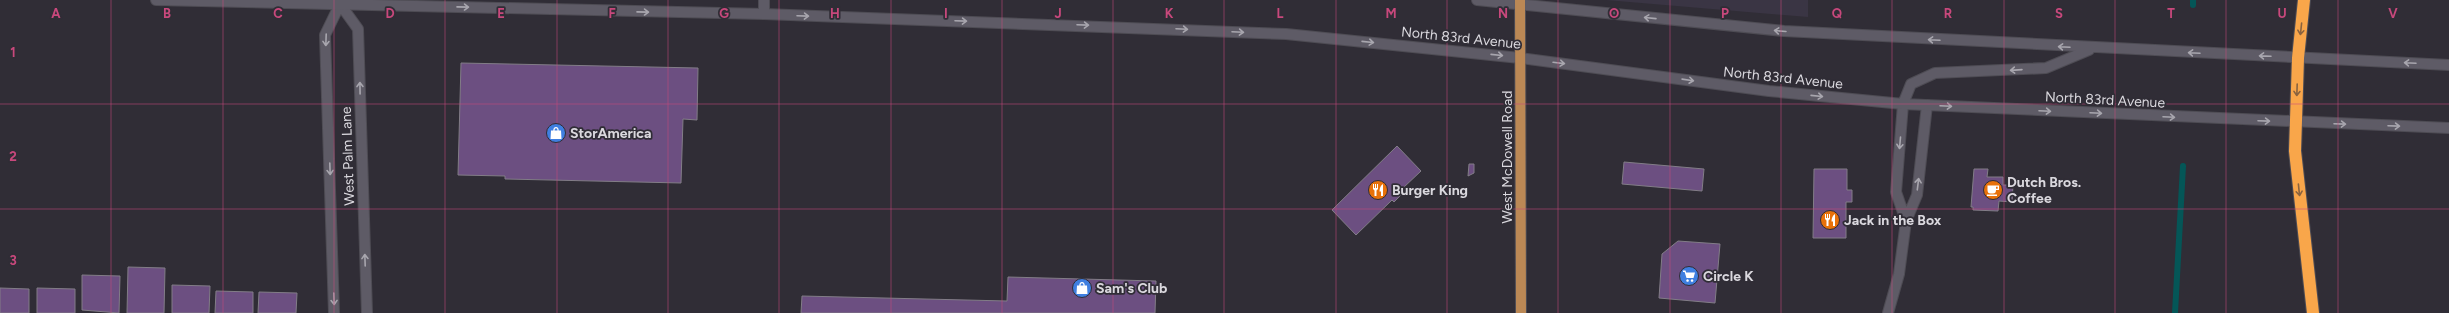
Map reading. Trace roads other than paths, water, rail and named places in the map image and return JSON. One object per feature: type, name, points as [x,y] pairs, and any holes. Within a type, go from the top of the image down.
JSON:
[{"type":"highway","points":[[2304,0],[2298,58],[2295,151],[2313,313]]},
{"type":"main road","name":"North 83rd Avenue","points":[[156,0],[340,2],[764,14],[1286,34],[1520,58],[1754,89],[1903,104],[2232,120],[2449,128]]},
{"type":"main road","points":[[764,0],[764,14]]},
{"type":"main road","points":[[1477,0],[1520,2],[1784,31],[2449,65]]},
{"type":"main road","name":"West Palm Lane","points":[[334,313],[325,35],[340,2]]},
{"type":"main road","name":"West Palm Lane","points":[[340,2],[358,29],[367,313]]},
{"type":"main road","name":"West McDowell Road","points":[[1520,2],[1521,313]]},
{"type":"main road","points":[[1906,221],[1896,192],[1903,104],[1911,84],[1935,73],[2046,68],[2093,48]]},
{"type":"main road","points":[[1888,313],[1899,274],[1906,221],[1916,195],[1927,105]]},
{"type":"waterway","points":[[2193,0],[2193,5]]},
{"type":"waterway","points":[[2175,313],[2183,166]]},
{"type":"place","name":"StorAmerica","points":[[556,133]]},
{"type":"place","name":"Burger King","points":[[1378,190]]},
{"type":"place","name":"Dutch Bros. Coffee","points":[[1993,190]]},
{"type":"place","name":"Jack in the Box","points":[[1830,220]]},
{"type":"place","name":"Circle K","points":[[1689,276]]},
{"type":"place","name":"Sam's Club","points":[[1082,288]]}]
